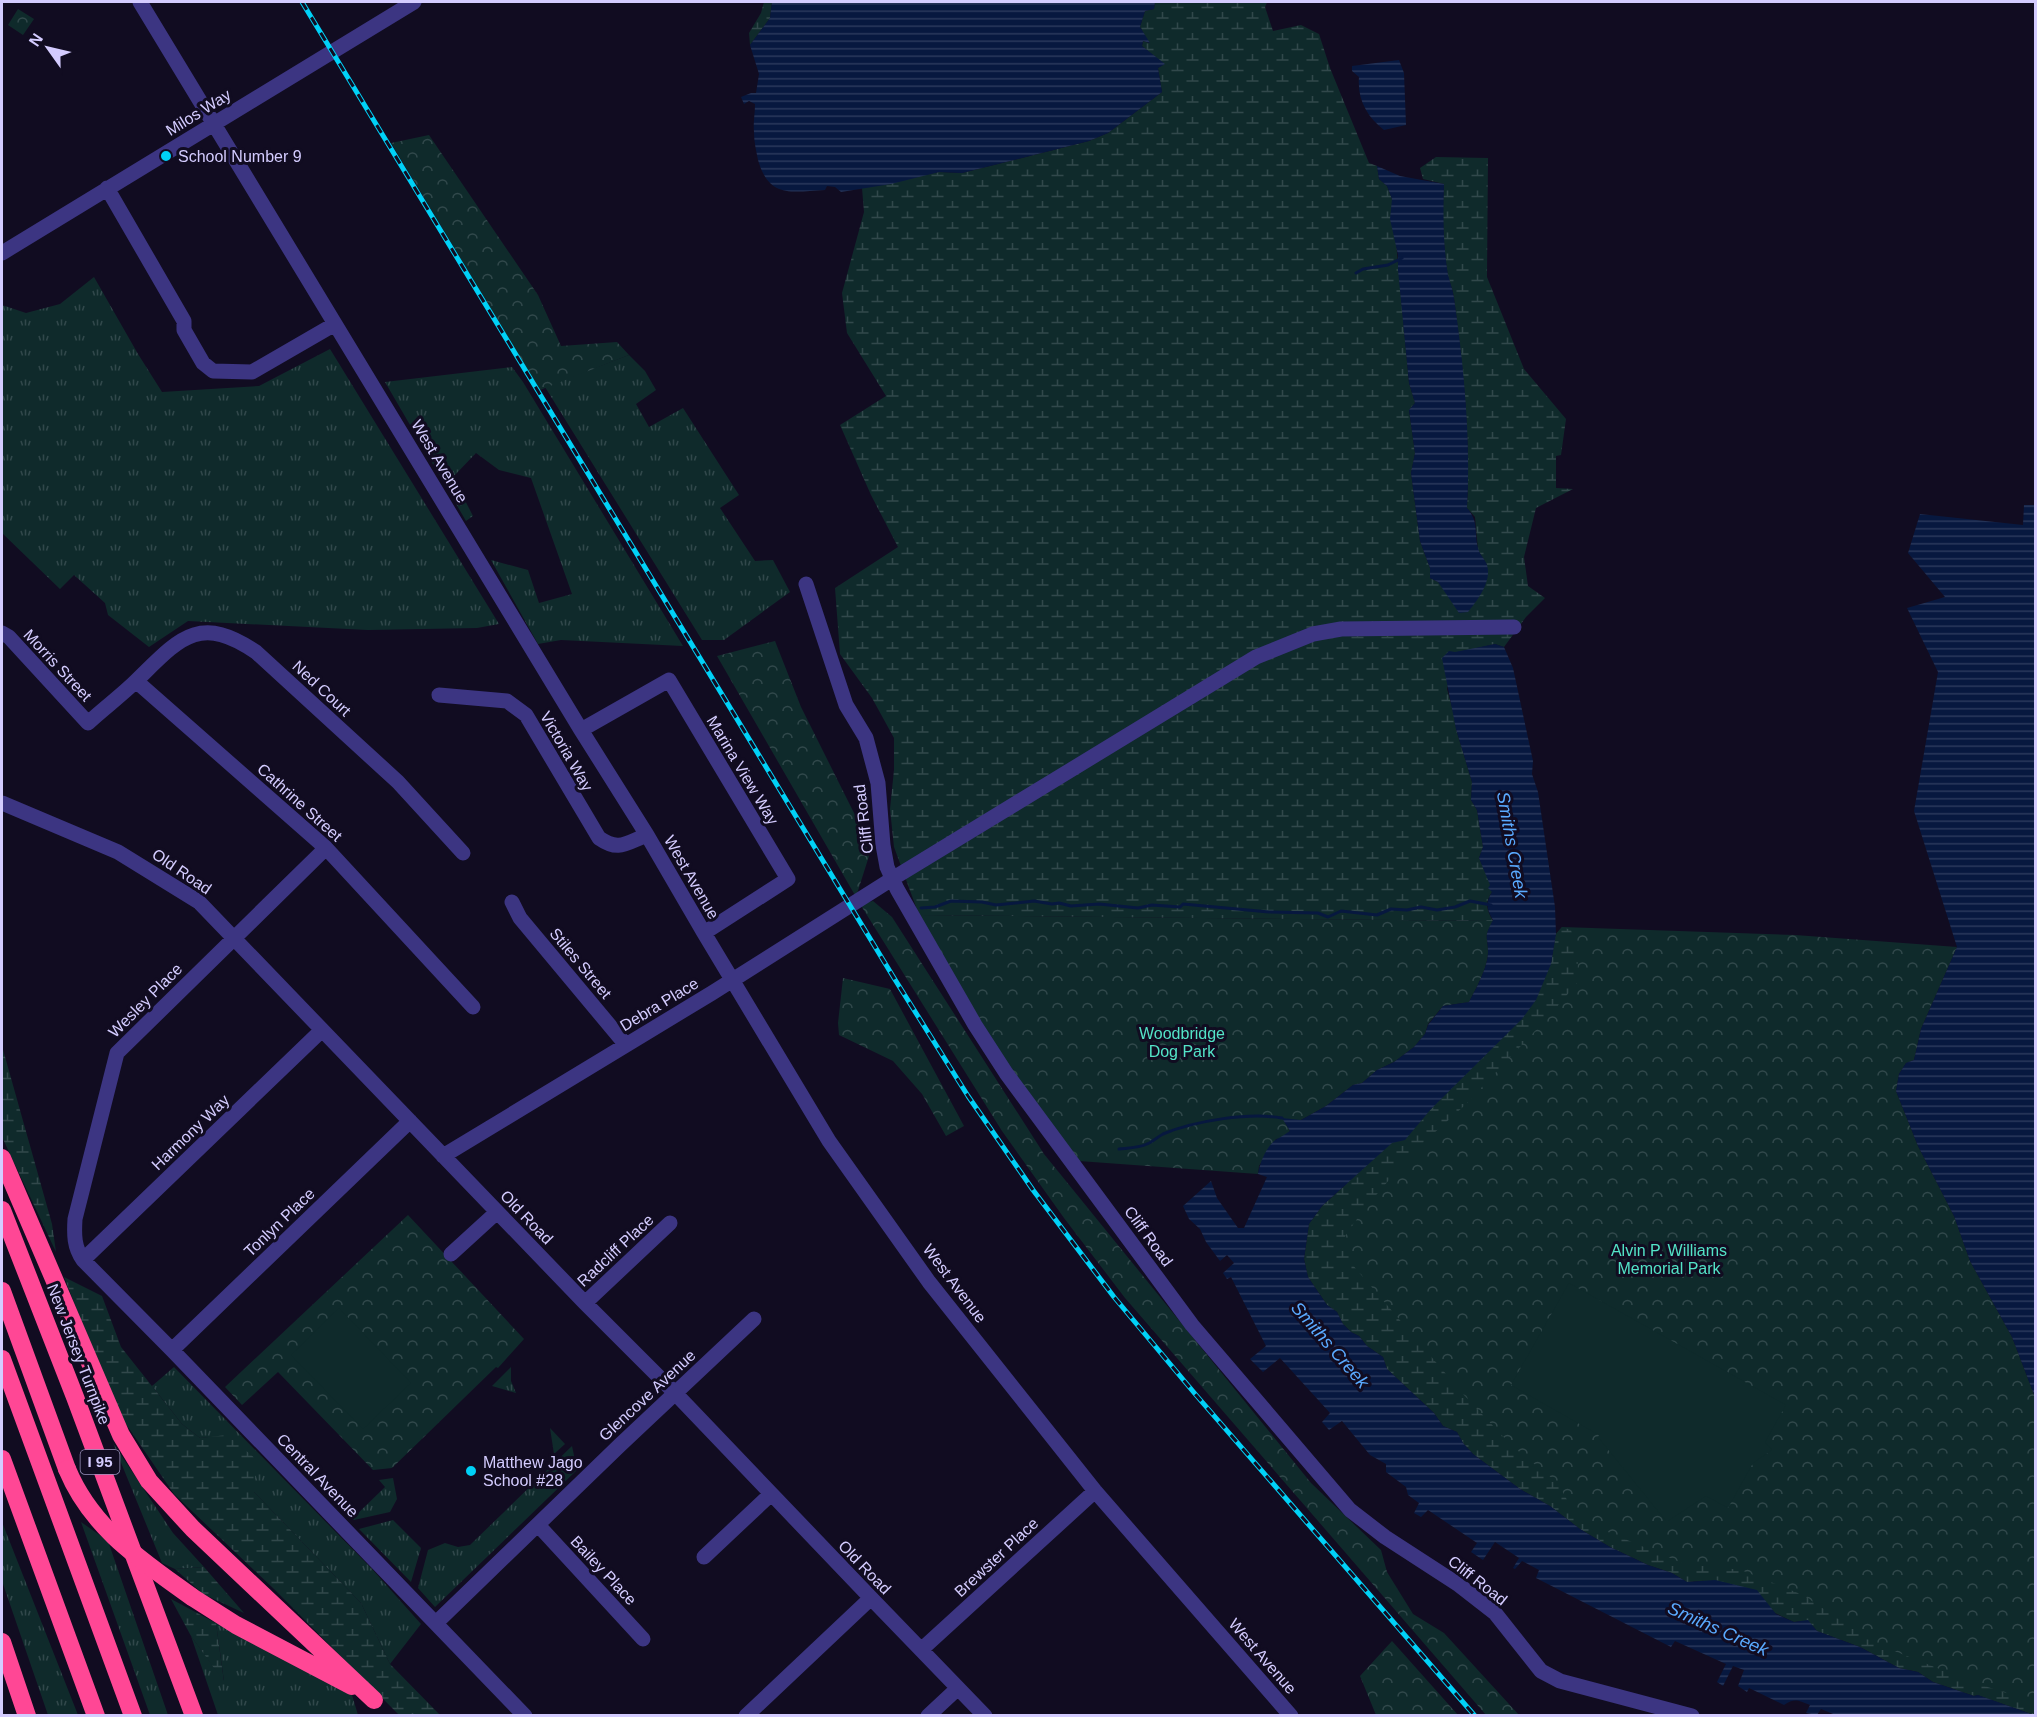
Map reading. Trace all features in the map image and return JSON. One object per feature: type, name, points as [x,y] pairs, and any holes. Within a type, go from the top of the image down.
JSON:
[{"type":"highway","points":[[2,1158],[121,1435],[149,1481],[192,1529],[374,1700],[353,1686],[236,1625],[192,1597],[147,1565],[102,1525],[76,1490],[67,1469],[2,1291]]},
{"type":"highway","name":"New Jersey Turnpike","points":[[2,1210],[75,1396],[194,1716]]},
{"type":"highway","points":[[2,1359],[133,1716]]},
{"type":"highway","points":[[2,1459],[96,1716]]},
{"type":"highway","points":[[2,1642],[27,1716]]},
{"type":"street","name":"West Avenue","points":[[140,2],[647,835],[829,1141],[929,1282],[1095,1491],[1291,1716]]},
{"type":"street","name":"Milos Way","points":[[2,253],[414,2]]},
{"type":"street","points":[[107,189],[184,321],[184,330],[203,363],[213,372],[252,372],[335,324]]},
{"type":"street","name":"Cliff Road","points":[[806,584],[846,705],[866,738],[878,783],[882,845],[892,879],[975,1025],[1012,1081],[1192,1325],[1350,1510],[1385,1537],[1459,1585],[1495,1613],[1541,1671],[1560,1681],[1666,1711],[1692,1716]]},
{"type":"street","name":"Debra Place","points":[[443,1156],[1256,657],[1313,634],[1341,629],[1514,627]]},
{"type":"street","name":"Morris Street","points":[[2,633],[9,637],[88,723],[136,681]]},
{"type":"street","name":"Ned Court","points":[[136,681],[173,644],[191,636],[208,633],[224,634],[241,642],[256,652],[398,782],[463,854]]},
{"type":"street","name":"Marina View Way","points":[[581,730],[669,680],[788,879],[704,933]]},
{"type":"street","name":"Cathrine Street","points":[[136,681],[326,848],[473,1007]]},
{"type":"street","name":"Victoria Way","points":[[439,695],[507,701],[514,705],[525,715],[599,838],[612,846],[618,846],[647,835]]},
{"type":"street","name":"Old Road","points":[[2,803],[118,852],[188,893],[199,902],[985,1716]]},
{"type":"street","name":"Wesley Place","points":[[83,1260],[77,1251],[75,1242],[75,1219],[117,1053],[326,848]]},
{"type":"street","name":"Stiles Street","points":[[512,902],[520,918],[626,1045]]},
{"type":"street","name":"Harmony Way","points":[[83,1260],[322,1030]]},
{"type":"street","name":"Tonlyn Place","points":[[172,1350],[410,1121]]},
{"type":"street","points":[[451,1254],[497,1212]]},
{"type":"street","name":"Radcliff Place","points":[[585,1303],[670,1223]]},
{"type":"street","name":"Central Avenue","points":[[83,1260],[525,1716]]},
{"type":"street","name":"Glencove Avenue","points":[[436,1623],[754,1319]]},
{"type":"street","name":"Brewster Place","points":[[921,1650],[1095,1491]]},
{"type":"street","points":[[704,1557],[771,1494]]},
{"type":"street","name":"Bailey Place","points":[[538,1525],[643,1639]]},
{"type":"street","points":[[746,1716],[871,1598]]},
{"type":"street","points":[[928,1716],[958,1688]]},
{"type":"green space","points":[[764,2],[772,2],[770,18],[750,45],[749,33],[761,13]]},
{"type":"green space","points":[[1155,2],[1267,2],[1265,7],[1273,31],[1301,25],[1319,34],[1330,68],[1369,163],[1377,166],[1379,179],[1387,186],[1392,199],[1409,383],[1415,403],[1409,410],[1415,453],[1411,473],[1420,541],[1430,568],[1430,578],[1438,582],[1446,591],[1487,565],[1478,550],[1475,517],[1467,508],[1468,456],[1465,403],[1454,298],[1445,253],[1444,184],[1423,179],[1420,168],[1436,157],[1488,158],[1487,277],[1524,369],[1566,419],[1561,455],[1556,456],[1556,488],[1573,489],[1536,508],[1524,557],[1528,586],[1545,598],[1526,617],[1504,647],[1495,644],[1455,653],[1447,689],[1472,782],[1471,800],[1477,810],[1483,847],[1479,858],[1491,885],[1492,892],[1487,906],[1493,921],[919,915],[894,847],[890,809],[894,738],[872,698],[840,654],[835,588],[898,547],[871,495],[840,425],[886,396],[847,333],[842,293],[864,212],[862,188],[939,172],[962,173],[1089,141],[1108,133],[1162,92],[1158,68],[1164,64],[1142,46],[1143,41],[1149,43],[1140,27],[1145,11],[1154,9]]},
{"type":"green space","points":[[18,9],[34,19],[23,35],[8,25]]},
{"type":"green space","points":[[429,135],[538,295],[561,346],[617,342],[629,355],[540,390],[391,143]]},
{"type":"green space","points":[[94,277],[162,392],[259,386],[330,349],[499,624],[477,628],[368,630],[188,621],[149,647],[108,615],[105,603],[74,575],[60,589],[2,533],[2,305],[26,313],[60,304]]},
{"type":"green space","points":[[629,355],[645,371],[656,390],[636,404],[649,427],[683,408],[739,495],[720,508],[755,561],[773,560],[790,592],[724,640],[702,640],[545,387]]},
{"type":"green space","points":[[512,367],[683,646],[561,640],[538,644],[491,560],[528,570],[539,603],[572,594],[531,478],[499,470],[476,453],[453,477],[473,516],[466,521],[385,382]]},
{"type":"green space","points":[[775,641],[801,707],[860,825],[869,856],[856,897],[717,656]]},
{"type":"green space","points":[[873,901],[892,917],[1044,1154],[1311,1483],[1381,1550],[1387,1572],[1413,1614],[1444,1633],[1519,1715],[1486,1715],[1125,1298],[1002,1131],[860,904]]},
{"type":"green space","name":"Woodbridge Dog Park","points":[[919,915],[1493,921],[1487,934],[1486,964],[1469,1002],[1443,1006],[1428,1024],[1425,1034],[1414,1047],[1394,1062],[1377,1070],[1362,1083],[1353,1085],[1326,1106],[1301,1120],[1284,1121],[1290,1131],[1282,1138],[1276,1139],[1259,1166],[1258,1174],[1079,1161],[1009,1071]]},
{"type":"green space","name":"Alvin P. Williams Memorial Park","points":[[1562,927],[1795,935],[1957,947],[1921,1029],[1914,1060],[1906,1063],[1899,1074],[1896,1091],[1918,1146],[1954,1216],[1970,1261],[2012,1337],[2035,1397],[2035,1715],[1978,1695],[1580,1529],[1309,1224],[1551,964],[1556,934]]},
{"type":"green space","points":[[1562,927],[1571,930],[1578,959],[1577,983],[1551,1014],[1464,1106],[1413,1152],[1365,1208],[1345,1236],[1351,1263],[1464,1395],[1512,1446],[1558,1483],[1575,1515],[1608,1532],[1682,1563],[1741,1570],[1803,1595],[1874,1643],[1975,1683],[2035,1702],[2035,1715],[1933,1682],[1918,1672],[1899,1668],[1860,1647],[1817,1631],[1808,1620],[1794,1622],[1775,1613],[1756,1590],[1715,1580],[1687,1582],[1672,1573],[1648,1565],[1610,1547],[1580,1529],[1473,1454],[1457,1432],[1443,1426],[1434,1413],[1387,1369],[1383,1357],[1343,1324],[1337,1312],[1327,1305],[1308,1277],[1304,1259],[1309,1224],[1322,1206],[1392,1143],[1406,1140],[1431,1109],[1522,1019],[1536,1000],[1551,964],[1556,934]]},
{"type":"green space","points":[[843,978],[890,989],[964,1126],[946,1136],[922,1094],[893,1061],[839,1035],[838,1023]]},
{"type":"green space","points":[[2,1046],[52,1224],[56,1252],[2,1137]]},
{"type":"green space","points":[[408,1215],[524,1339],[498,1368],[496,1367],[392,1468],[373,1470],[278,1372],[242,1405],[225,1387]]},
{"type":"green space","points":[[64,1277],[102,1296],[121,1347],[182,1424],[200,1438],[227,1435],[256,1459],[254,1492],[361,1603],[390,1664],[440,1715],[399,1715],[274,1589],[174,1494],[117,1411]]},
{"type":"green space","points":[[1569,1283],[1786,1405],[1765,1442],[1772,1450],[1753,1463],[1728,1508],[1706,1496],[1666,1521],[1598,1437],[1599,1435],[1511,1385]]},
{"type":"green space","points":[[339,1308],[411,1383],[363,1429],[291,1355]]},
{"type":"green space","points":[[174,1367],[372,1569],[421,1624],[390,1664],[361,1603],[254,1492],[227,1436],[200,1438],[182,1424],[152,1386]]},
{"type":"green space","points":[[511,1367],[511,1381],[516,1393],[492,1386]]},
{"type":"green space","points":[[550,1428],[565,1444],[554,1454]]},
{"type":"green space","points":[[113,1443],[173,1533],[204,1567],[175,1569],[162,1563]]},
{"type":"green space","points":[[572,1446],[577,1470],[435,1607],[418,1588],[428,1550],[445,1543],[458,1547],[470,1545]]},
{"type":"green space","points":[[393,1478],[397,1499],[390,1512],[352,1519],[385,1487],[379,1480]]},
{"type":"green space","points":[[393,1520],[421,1548],[411,1582],[359,1529]]},
{"type":"green space","points":[[2,1522],[78,1715],[48,1715],[2,1581]]},
{"type":"green space","points":[[81,1522],[108,1541],[168,1715],[150,1715]]},
{"type":"green space","points":[[204,1567],[244,1613],[203,1594],[175,1569]]},
{"type":"green space","points":[[171,1599],[216,1623],[224,1682],[191,1636]]},
{"type":"green space","points":[[216,1623],[352,1695],[358,1715],[218,1715],[191,1636],[224,1681]]},
{"type":"green space","points":[[1392,1641],[1458,1715],[1376,1715],[1360,1676]]},
{"type":"water","points":[[772,2],[1155,2],[1154,9],[1145,11],[1140,27],[1150,43],[1143,41],[1142,46],[1165,64],[1158,68],[1162,92],[1108,133],[1089,141],[962,173],[939,172],[891,184],[841,192],[835,187],[827,186],[825,190],[801,192],[782,190],[768,181],[763,172],[754,139],[755,104],[749,101],[744,104],[741,97],[756,93],[759,74],[750,45],[770,18]]},
{"type":"water","points":[[1399,60],[1404,73],[1406,125],[1384,130],[1364,107],[1359,77],[1352,71],[1352,66]]},
{"type":"water","points":[[1377,166],[1400,176],[1444,184],[1445,252],[1454,295],[1466,403],[1467,508],[1476,527],[1479,550],[1488,571],[1486,584],[1468,612],[1459,613],[1438,582],[1430,578],[1430,568],[1420,541],[1411,473],[1415,453],[1409,410],[1415,403],[1409,383],[1398,255],[1390,219],[1392,199],[1387,186],[1379,179]]},
{"type":"water","points":[[2024,505],[2036,505],[2035,1397],[2012,1337],[1970,1261],[1954,1216],[1918,1146],[1896,1091],[1899,1074],[1906,1063],[1914,1060],[1921,1029],[1957,947],[1914,811],[1938,672],[1907,608],[1945,597],[1908,553],[1920,514],[2023,525]]},
{"type":"water","name":"Smiths Creek","points":[[1495,644],[1504,647],[1513,668],[1533,761],[1532,774],[1538,792],[1555,907],[1556,934],[1551,964],[1536,1000],[1522,1019],[1431,1109],[1405,1140],[1392,1143],[1322,1206],[1309,1224],[1304,1259],[1308,1277],[1327,1305],[1337,1312],[1343,1324],[1383,1357],[1387,1369],[1434,1413],[1443,1426],[1457,1432],[1473,1454],[1580,1529],[1610,1547],[1648,1565],[1672,1573],[1687,1582],[1715,1580],[1757,1590],[1776,1614],[1794,1622],[1808,1620],[1817,1631],[1860,1647],[1899,1668],[1918,1672],[1933,1682],[2034,1715],[1838,1716],[1821,1709],[1817,1715],[1806,1713],[1810,1705],[1796,1700],[1784,1705],[1749,1688],[1747,1692],[1738,1686],[1744,1670],[1733,1666],[1723,1686],[1717,1682],[1726,1664],[1675,1641],[1671,1647],[1536,1578],[1539,1570],[1522,1561],[1515,1569],[1513,1568],[1519,1558],[1495,1542],[1483,1560],[1471,1552],[1477,1543],[1428,1510],[1421,1517],[1414,1513],[1419,1503],[1408,1495],[1406,1487],[1386,1472],[1386,1464],[1370,1455],[1342,1421],[1329,1430],[1322,1422],[1330,1413],[1280,1358],[1263,1372],[1250,1359],[1266,1346],[1231,1277],[1227,1279],[1223,1273],[1234,1263],[1227,1255],[1220,1261],[1206,1242],[1200,1229],[1189,1219],[1183,1206],[1211,1181],[1217,1198],[1238,1228],[1244,1228],[1267,1177],[1258,1174],[1264,1154],[1273,1142],[1290,1131],[1282,1118],[1301,1120],[1326,1106],[1353,1085],[1362,1083],[1377,1070],[1394,1062],[1414,1047],[1443,1006],[1469,1002],[1486,964],[1487,934],[1493,920],[1488,910],[1492,892],[1488,888],[1490,885],[1479,858],[1483,847],[1477,810],[1471,800],[1472,782],[1456,729],[1442,658],[1449,651],[1455,652]]},
{"type":"waterway","points":[[1356,273],[1363,269],[1388,265],[1402,258]]},
{"type":"waterway","points":[[921,908],[935,907],[951,901],[996,905],[1034,901],[1071,906],[1099,904],[1138,908],[1152,905],[1180,907],[1183,904],[1269,912],[1318,913],[1328,917],[1341,911],[1377,915],[1391,909],[1407,910],[1421,907],[1437,910],[1455,907],[1470,901],[1491,905]]},
{"type":"waterway","points":[[1119,1149],[1144,1145],[1163,1134],[1190,1125],[1238,1117],[1282,1118]]},
{"type":"railway","points":[[302,2],[894,978],[968,1096],[1033,1190],[1114,1297],[1196,1395],[1475,1716]]},
{"type":"place","name":"School Number 9","points":[[166,156]]},
{"type":"place","name":"Matthew Jago School #28","points":[[471,1471]]}]
